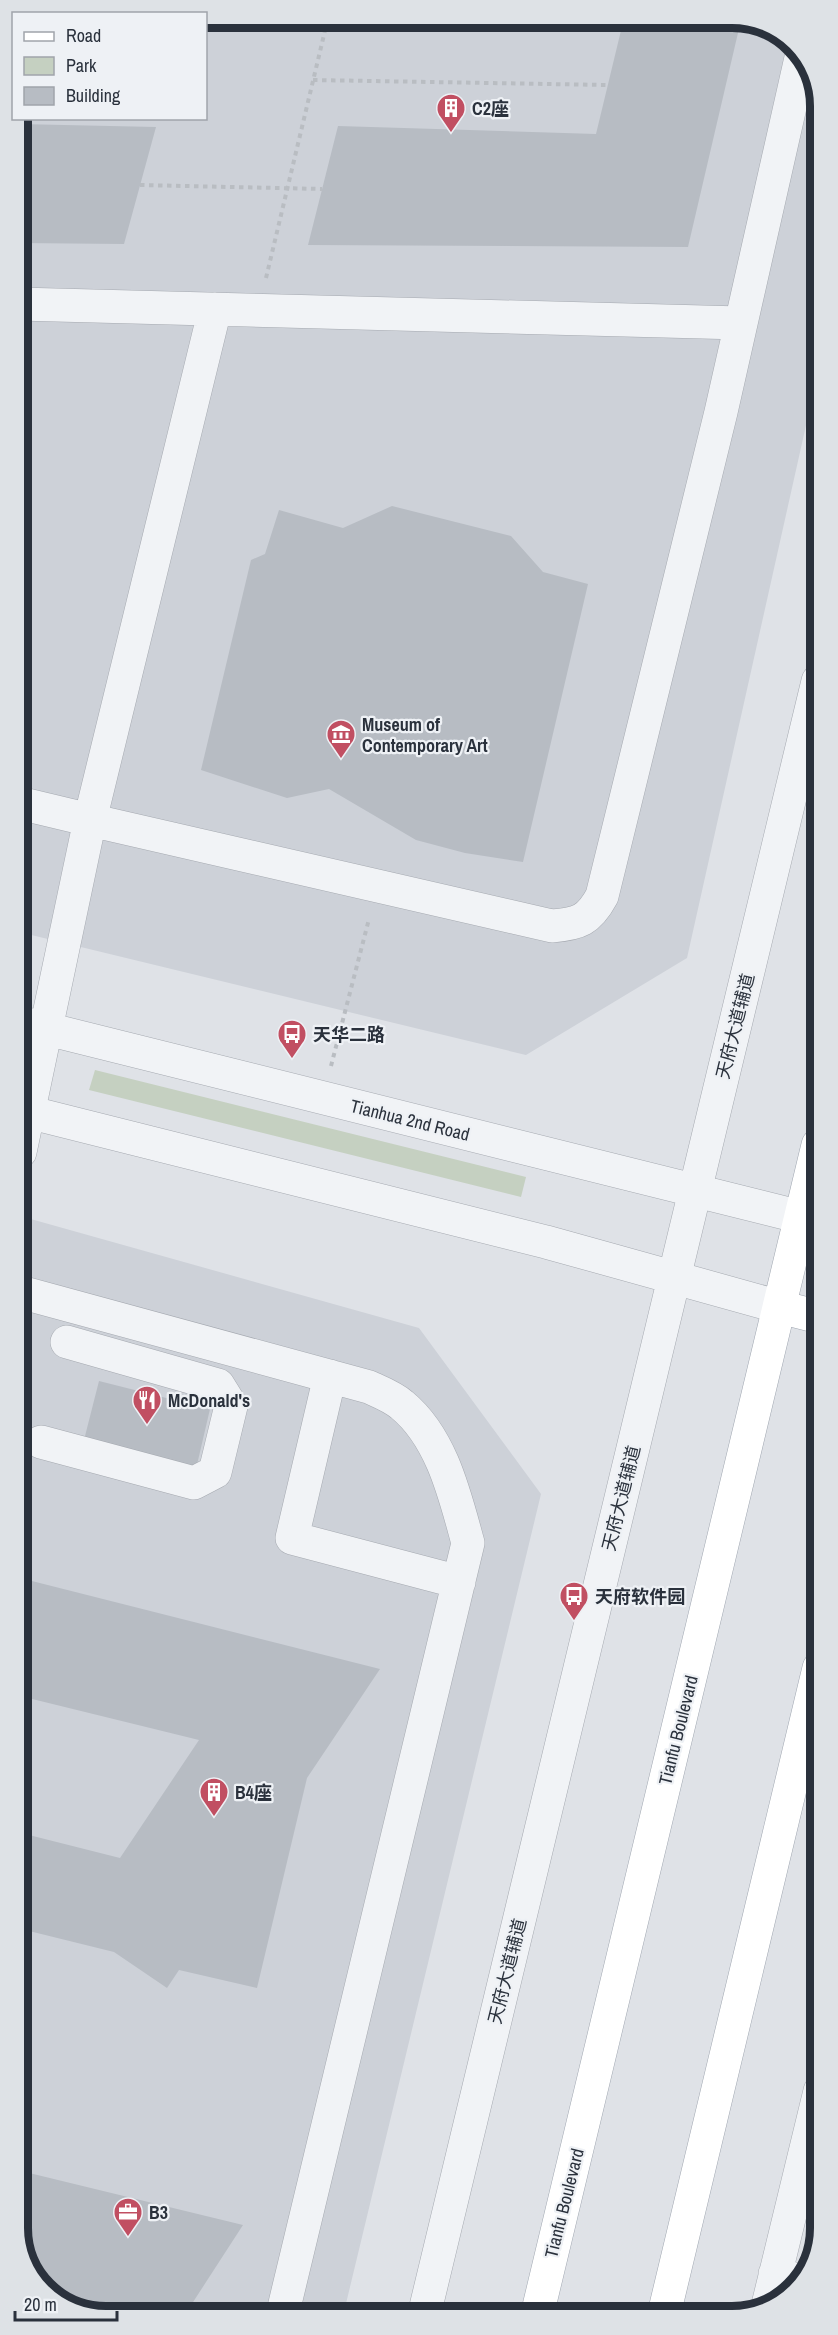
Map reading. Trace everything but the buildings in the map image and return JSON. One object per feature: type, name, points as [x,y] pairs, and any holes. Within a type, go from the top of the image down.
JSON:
[{"type":"main road","name":"Tianfu Boulevard","points":[[539,2306],[780,1307],[810,1219]]},
{"type":"main road","points":[[780,1307],[810,1315]]},
{"type":"main road","points":[[666,2306],[810,1706]]},
{"type":"street","points":[[29,805],[552,926],[574,924],[593,913],[602,896],[741,323],[799,68]]},
{"type":"street","points":[[29,304],[741,323]]},
{"type":"street","points":[[29,1068],[33,1025],[90,820],[215,309]]},
{"type":"street","name":"天府大道辅道","points":[[426,2306],[810,714]]},
{"type":"street","name":"Tianhua 2nd Road","points":[[33,1025],[810,1219]]},
{"type":"street","points":[[29,1112],[546,1242],[780,1307]]},
{"type":"street","points":[[28,1294],[369,1387],[402,1405],[423,1430],[440,1458],[456,1500],[468,1543],[284,2306]]},
{"type":"street","points":[[41,1442],[194,1483],[215,1472],[231,1406],[218,1385],[67,1342]]},
{"type":"street","points":[[330,1376],[292,1538],[459,1582]]},
{"type":"street","points":[[780,2290],[789,2277],[810,2151]]},
{"type":"path","points":[[258,310],[325,28]]},
{"type":"path","points":[[313,80],[607,86]]},
{"type":"path","points":[[140,185],[322,189]]},
{"type":"path","points":[[323,1098],[377,886]]},
{"type":"shaded area","points":[[207,28],[737,29],[761,34],[783,48],[796,63],[807,86],[810,107],[810,407],[687,958],[526,1055],[29,934],[29,120],[207,120]]},
{"type":"shaded area","points":[[28,1218],[419,1328],[541,1494],[345,2306],[101,2306],[86,2304],[68,2296],[51,2284],[42,2272],[31,2249],[28,2228]]},
{"type":"green space","points":[[95,1070],[526,1177],[521,1197],[89,1090]]},
{"type":"place","name":"C2座","points":[[451,134]]},
{"type":"place","name":"Museum of Contemporary Art","points":[[341,760]]},
{"type":"place","name":"天华二路","points":[[292,1060]]},
{"type":"place","name":"McDonald's","points":[[147,1426]]},
{"type":"place","name":"天府软件园","points":[[574,1622]]},
{"type":"place","name":"B4座","points":[[214,1818]]},
{"type":"place","name":"B3","points":[[128,2238]]}]
